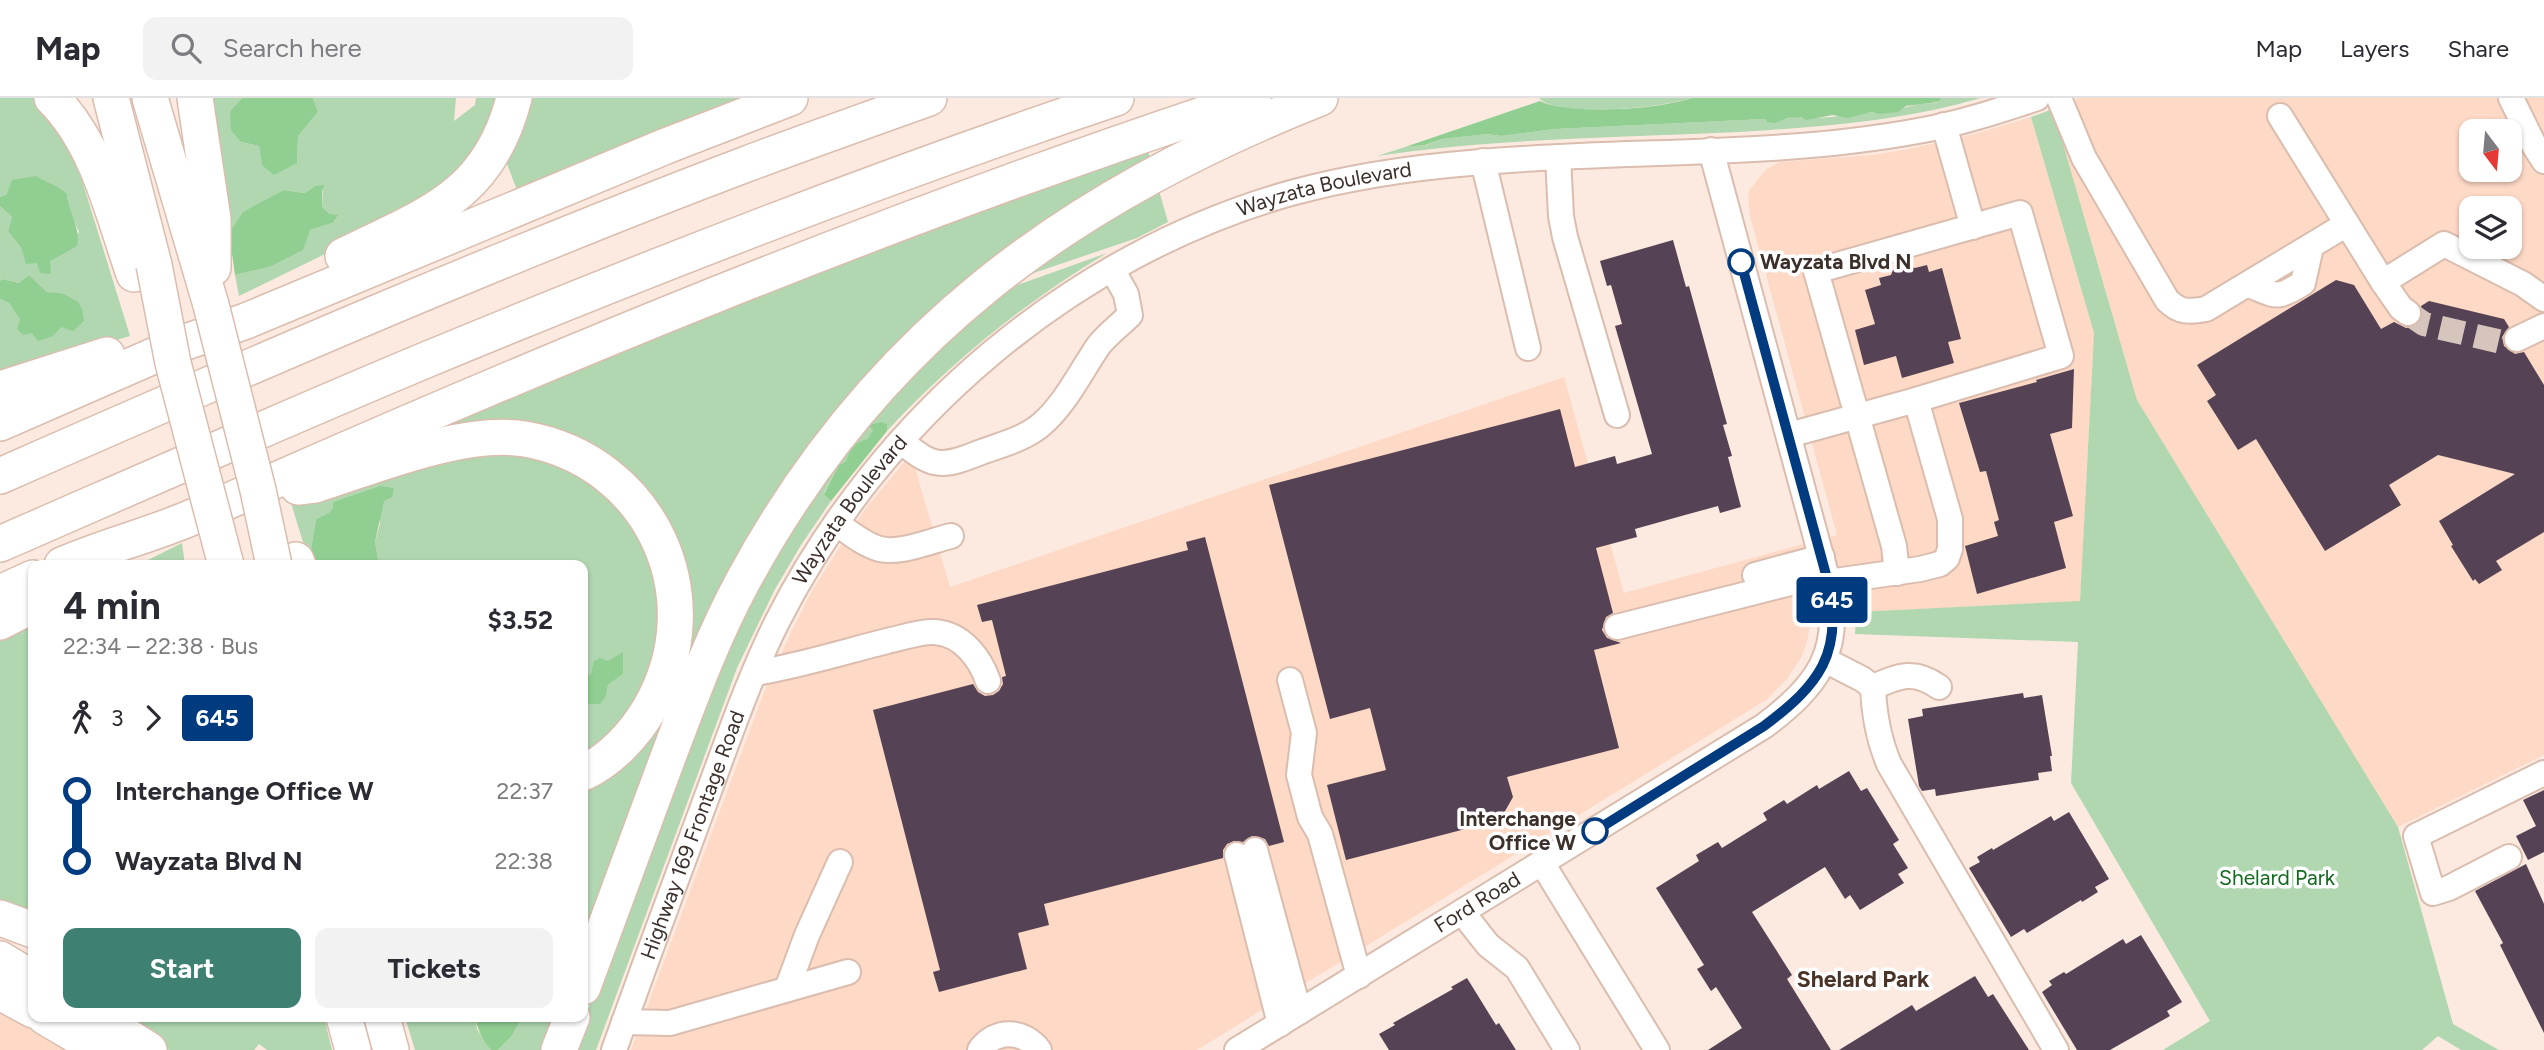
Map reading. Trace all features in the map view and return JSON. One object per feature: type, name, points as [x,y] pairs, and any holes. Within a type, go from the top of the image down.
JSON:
[{"type":"highway","points":[[52,98],[84,139],[134,274],[178,353]]},
{"type":"highway","points":[[111,98],[178,353],[202,476],[225,560]]},
{"type":"highway","points":[[150,98],[205,243],[211,305],[247,494],[293,551],[290,560]]},
{"type":"highway","points":[[195,98],[213,219],[205,243]]},
{"type":"highway","points":[[246,321],[299,278],[435,211],[456,196],[488,162],[502,138],[514,98]]},
{"type":"highway","points":[[0,423],[178,353],[246,321],[641,156],[790,98]]},
{"type":"highway","points":[[0,476],[238,371],[498,263],[744,165],[929,98]]},
{"type":"highway","points":[[0,544],[534,316],[866,186],[1116,98]]},
{"type":"highway","points":[[76,560],[190,518],[454,402],[918,215],[1253,98]]},
{"type":"highway","points":[[588,973],[682,719],[723,620],[765,543],[841,431],[914,350],[958,309],[1020,258],[1107,200],[1147,177],[1320,98]]},
{"type":"highway","points":[[0,389],[103,356],[178,353]]},
{"type":"highway","points":[[247,494],[315,485],[437,447],[489,437],[508,437],[550,445],[606,472],[639,508],[664,554],[674,591],[675,635],[663,683],[639,726],[605,758],[588,770]]},
{"type":"highway","points":[[202,476],[208,560]]},
{"type":"highway","points":[[118,560],[190,518]]},
{"type":"highway","points":[[0,593],[28,580]]},
{"type":"highway","points":[[0,622],[28,608]]},
{"type":"highway","points":[[0,918],[28,928]]},
{"type":"highway","points":[[0,959],[28,976]]},
{"type":"highway","points":[[0,992],[28,1007]]},
{"type":"highway","points":[[53,1022],[101,1050]]},
{"type":"highway","points":[[105,1022],[149,1050]]},
{"type":"highway","points":[[345,1022],[353,1050]]},
{"type":"highway","points":[[383,1022],[391,1050]]},
{"type":"highway","points":[[559,1050],[570,1022]]},
{"type":"street","name":"Wayzata Boulevard","points":[[777,622],[836,523],[873,472],[941,398],[998,348],[1054,306],[1112,269],[1195,229],[1286,195],[1376,173],[1483,162],[1711,150],[1868,138],[1944,125],[2037,98]]},
{"type":"street","points":[[2059,98],[2084,158],[2103,193],[2167,300],[2177,310],[2189,312],[2206,309],[2347,224]]},
{"type":"street","points":[[2511,98],[2544,161]]},
{"type":"street","points":[[2280,116],[2383,282],[2400,308],[2408,313]]},
{"type":"street","points":[[1944,125],[1972,227]]},
{"type":"street","name":"Ford Road","points":[[1237,1050],[1764,726],[1801,695],[1825,660],[1834,614],[1825,571],[1711,150]]},
{"type":"street","points":[[1558,158],[1561,216],[1565,237],[1617,415]]},
{"type":"street","points":[[1483,162],[1528,348]]},
{"type":"street","points":[[1788,435],[1857,416],[1916,400],[2061,356],[2020,214],[1816,271],[1857,416],[1894,546],[1897,573]]},
{"type":"street","points":[[2383,282],[2444,244],[2523,284],[2544,299]]},
{"type":"street","points":[[901,441],[922,459],[943,464],[962,460],[1027,435],[1042,424],[1052,414],[1101,343],[1130,315],[1126,295],[1112,269]]},
{"type":"street","points":[[2516,340],[2544,326]]},
{"type":"street","points":[[1615,620],[1825,571],[1897,573],[1940,564],[1947,558],[1950,549],[1950,519],[1916,400]]},
{"type":"street","points":[[836,523],[871,546],[882,550],[951,536]]},
{"type":"street","name":"Highway 169 Frontage Road","points":[[614,1050],[755,673],[777,622]]},
{"type":"street","points":[[755,673],[934,632],[965,644],[982,664],[988,681]]},
{"type":"street","points":[[1825,660],[1873,687],[1874,716],[1889,764],[2056,1050]]},
{"type":"street","points":[[1873,687],[1895,678],[1914,675],[1927,678],[1939,687]]},
{"type":"street","points":[[1290,680],[1304,733],[1299,775],[1310,817],[1320,834],[1359,975]]},
{"type":"street","points":[[2509,857],[2449,888],[2433,893],[2416,836],[2544,773]]},
{"type":"street","points":[[1246,852],[1289,1018]]},
{"type":"street","points":[[787,989],[807,935],[840,862]]},
{"type":"street","points":[[1542,863],[1657,1050]]},
{"type":"street","points":[[1462,912],[1488,945],[1517,968],[1567,1050]]},
{"type":"street","points":[[624,1022],[670,1023],[848,972]]},
{"type":"street","points":[[980,1050],[990,1039],[1001,1034],[1013,1034],[1024,1037],[1039,1050]]},
{"type":"shaded area","points":[[2079,98],[2544,98],[2544,755],[2398,827],[2137,400],[2053,109]]},
{"type":"shaded area","points":[[2031,117],[2094,333],[2080,602],[1812,614],[1801,658],[1786,680],[1766,700],[1197,1050],[631,1050],[764,692],[792,630],[813,589],[866,508],[911,454],[950,587],[1564,377],[1624,593],[1837,535],[1750,216],[1750,189],[1766,169],[1780,162],[1872,155],[1909,149]]},
{"type":"shaded area","points":[[0,1003],[28,1018],[28,1022],[35,1022],[86,1050],[0,1050]]},
{"type":"green space","points":[[0,98],[35,98],[72,148],[130,336],[0,376],[0,299],[9,303],[20,320],[64,295],[47,292],[29,275],[19,283],[3,279],[0,281],[0,206],[12,217],[8,231],[21,248],[26,263],[50,261],[79,232],[68,207],[67,194],[60,189],[34,185],[0,197]]},
{"type":"green space","points":[[208,98],[242,98],[230,111],[241,142],[259,146],[262,164],[297,163],[298,136],[318,112],[313,98],[456,98],[454,121],[475,105],[476,98],[504,98],[488,143],[405,215],[239,296],[235,275],[269,267],[310,230],[332,223],[330,214],[322,207],[323,186],[315,186],[305,193],[284,190],[229,233]]},
{"type":"green space","points":[[242,98],[313,98],[318,112],[298,136],[297,163],[274,175],[262,165],[259,146],[241,142],[231,130],[230,111]]},
{"type":"green space","points":[[524,98],[741,98],[517,190],[504,156]]},
{"type":"green space","points":[[1539,98],[1692,98],[1659,105],[1588,110],[1550,104]]},
{"type":"green space","points":[[1692,98],[1942,98],[1938,102],[1906,106],[1898,112],[1871,112],[1848,118],[1833,115],[1806,120],[1801,117],[1788,118],[1775,123],[1765,119],[1555,129],[1501,136],[1488,134],[1442,139],[1425,145],[1405,147],[1540,101],[1554,106],[1593,110],[1638,108]]},
{"type":"green space","points":[[1942,98],[1981,98],[1891,118],[1831,125],[1512,142],[1377,156],[1442,139],[1488,134],[1501,136],[1555,129],[1765,119],[1771,122],[1795,117],[1884,113],[1937,103]]},
{"type":"green space","name":"Shelard Park","points":[[2053,109],[2137,400],[2398,827],[2453,1024],[2499,1050],[2461,1050],[2438,1036],[2422,1050],[2163,1050],[2210,1021],[2071,783],[2078,642],[1855,634],[1856,612],[2080,601],[2094,333],[2031,117]]},
{"type":"green space","points":[[1148,151],[1152,165],[815,450],[588,951],[588,779],[667,697],[646,493],[435,427],[829,266]]},
{"type":"green space","points":[[36,176],[67,194],[77,232],[77,246],[50,261],[51,274],[40,273],[37,263],[26,264],[21,248],[8,231],[12,217],[0,206],[0,197],[7,194],[12,180]]},
{"type":"green space","points":[[324,185],[322,207],[330,214],[338,215],[332,223],[310,230],[303,250],[269,267],[235,275],[229,233],[243,212],[284,190],[305,193],[315,186]]},
{"type":"green space","points":[[1158,187],[1168,222],[1137,238],[1013,280]]},
{"type":"green space","points":[[1107,253],[1018,312],[937,381],[887,431],[887,424],[869,425],[873,430],[868,440],[853,447],[846,461],[839,465],[824,493],[831,501],[774,591],[737,668],[596,1050],[573,1050],[583,1022],[588,1022],[588,1010],[678,768],[763,570],[872,415],[998,292]]},
{"type":"green space","points":[[29,275],[47,292],[64,294],[78,302],[84,321],[73,331],[61,327],[53,336],[38,341],[32,333],[23,335],[17,329],[20,320],[9,303],[0,299],[0,281],[3,279],[19,283]]},
{"type":"green space","points":[[882,422],[887,424],[887,431],[831,501],[824,494],[839,465],[846,461],[853,447],[868,439],[873,430],[868,425]]},
{"type":"green space","points":[[482,447],[576,467],[639,525],[665,620],[639,707],[588,756],[588,705],[606,696],[608,685],[623,674],[608,661],[593,662],[591,674],[588,676],[588,560],[378,560],[375,542],[380,524],[379,486],[333,502],[330,513],[316,519],[311,549],[315,560],[308,560],[291,503],[448,454]]},
{"type":"green space","points":[[379,486],[394,488],[392,497],[384,501],[375,542],[378,560],[315,560],[311,549],[316,519],[329,513],[333,502]]},
{"type":"green space","points":[[182,543],[184,560],[148,560]]},
{"type":"green space","points":[[28,620],[28,917],[0,908],[0,634]]},
{"type":"green space","points":[[623,652],[623,674],[608,685],[606,696],[600,704],[588,704],[588,676],[591,674],[593,662],[600,658],[608,661]]},
{"type":"green space","points":[[127,1022],[325,1022],[332,1050],[267,1050],[259,1044],[254,1050],[169,1050]]},
{"type":"green space","points":[[407,1022],[476,1022],[477,1029],[491,1050],[415,1050]]},
{"type":"green space","points":[[477,1022],[519,1022],[512,1036],[498,1050],[491,1050]]},
{"type":"green space","points":[[519,1022],[559,1022],[549,1050],[498,1050],[512,1036]]},
{"type":"building","points":[[1673,240],[1686,287],[1689,286],[1727,424],[1723,425],[1732,456],[1728,457],[1741,507],[1720,513],[1718,506],[1635,529],[1637,537],[1596,548],[1613,613],[1606,617],[1602,630],[1607,638],[1621,643],[1594,650],[1619,748],[1507,777],[1513,797],[1500,820],[1346,860],[1327,785],[1386,770],[1370,708],[1330,719],[1269,485],[1560,409],[1575,467],[1615,456],[1617,464],[1652,454],[1615,326],[1622,324],[1611,285],[1607,286],[1600,261]]},
{"type":"building","points":[[1927,265],[1929,272],[1942,268],[1961,339],[1948,342],[1954,363],[1902,378],[1896,356],[1864,365],[1855,330],[1875,324],[1865,290],[1881,285],[1879,278],[1891,275],[1893,270]]},
{"type":"building","points":[[2336,280],[2354,285],[2381,329],[2394,322],[2406,328],[2415,326],[2423,315],[2421,306],[2429,301],[2504,319],[2509,327],[2502,337],[2504,346],[2515,354],[2524,352],[2544,385],[2544,532],[2496,561],[2502,570],[2479,584],[2475,579],[2473,581],[2439,521],[2515,474],[2438,455],[2389,485],[2401,505],[2325,551],[2256,439],[2238,450],[2207,401],[2216,395],[2197,365]]},
{"type":"building","points":[[2074,369],[2072,428],[2050,434],[2073,516],[2054,522],[2066,568],[1977,594],[1965,546],[1998,536],[1994,522],[1999,520],[1986,471],[1980,472],[1959,403]]},
{"type":"building","points":[[1205,537],[1284,842],[1269,846],[1265,839],[1252,836],[1243,842],[1234,841],[1227,844],[1223,850],[1223,858],[1044,904],[1049,925],[1018,933],[1027,969],[939,992],[933,972],[940,970],[873,710],[973,684],[978,692],[985,696],[999,691],[1003,684],[1002,677],[1006,676],[992,620],[982,622],[977,605],[1188,550],[1186,542]]},
{"type":"building","points":[[2023,693],[2024,698],[2042,695],[2052,771],[2038,773],[2039,780],[1936,796],[1935,789],[1922,791],[1908,719],[1923,716],[1922,709]]},
{"type":"building","points":[[1849,771],[1861,791],[1867,788],[1899,840],[1893,844],[1908,868],[1898,874],[1904,883],[1860,910],[1850,895],[1845,899],[1825,867],[1752,912],[1792,975],[1787,979],[1831,1050],[1708,1050],[1742,1028],[1716,987],[1711,991],[1697,969],[1704,965],[1656,888],[1699,861],[1696,855],[1718,842],[1722,848],[1767,820],[1763,813],[1784,800],[1787,804],[1817,785],[1819,789]]},
{"type":"building","points":[[2544,790],[2544,852],[2528,860],[2516,836],[2536,826],[2523,800]]},
{"type":"building","points":[[2069,812],[2109,879],[2095,887],[2098,892],[2082,902],[2081,900],[2027,933],[2024,929],[2011,937],[1969,868],[1980,862],[1977,857],[1992,848],[1993,850],[2051,816],[2054,821]]},
{"type":"building","points":[[2526,864],[2544,904],[2544,1033],[2500,945],[2503,943],[2475,891]]},
{"type":"building","points":[[2141,935],[2182,1002],[2167,1011],[2170,1016],[2110,1050],[2077,1050],[2042,992],[2052,985],[2049,981],[2064,972],[2066,974],[2123,939],[2126,944]]},
{"type":"building","points":[[1975,976],[1988,997],[1993,994],[2029,1050],[1839,1050],[1912,1005],[1916,1011]]},
{"type":"building","points":[[1467,978],[1496,1025],[1499,1023],[1516,1050],[1389,1050],[1379,1034]]},
{"type":"tunnel","points":[[2408,313],[2424,324],[2506,343],[2517,339]]},
{"type":"bus line","name":"645","points":[[1595,831],[1787,709],[1812,682],[1830,645],[1834,627],[1833,601],[1741,262]]},
{"type":"place","name":"Wayzata Blvd N","points":[[1741,262]]},
{"type":"place","name":"Interchange Office W","points":[[1595,831]]},
{"type":"district","name":"Shelard Park","points":[[1863,979]]}]
